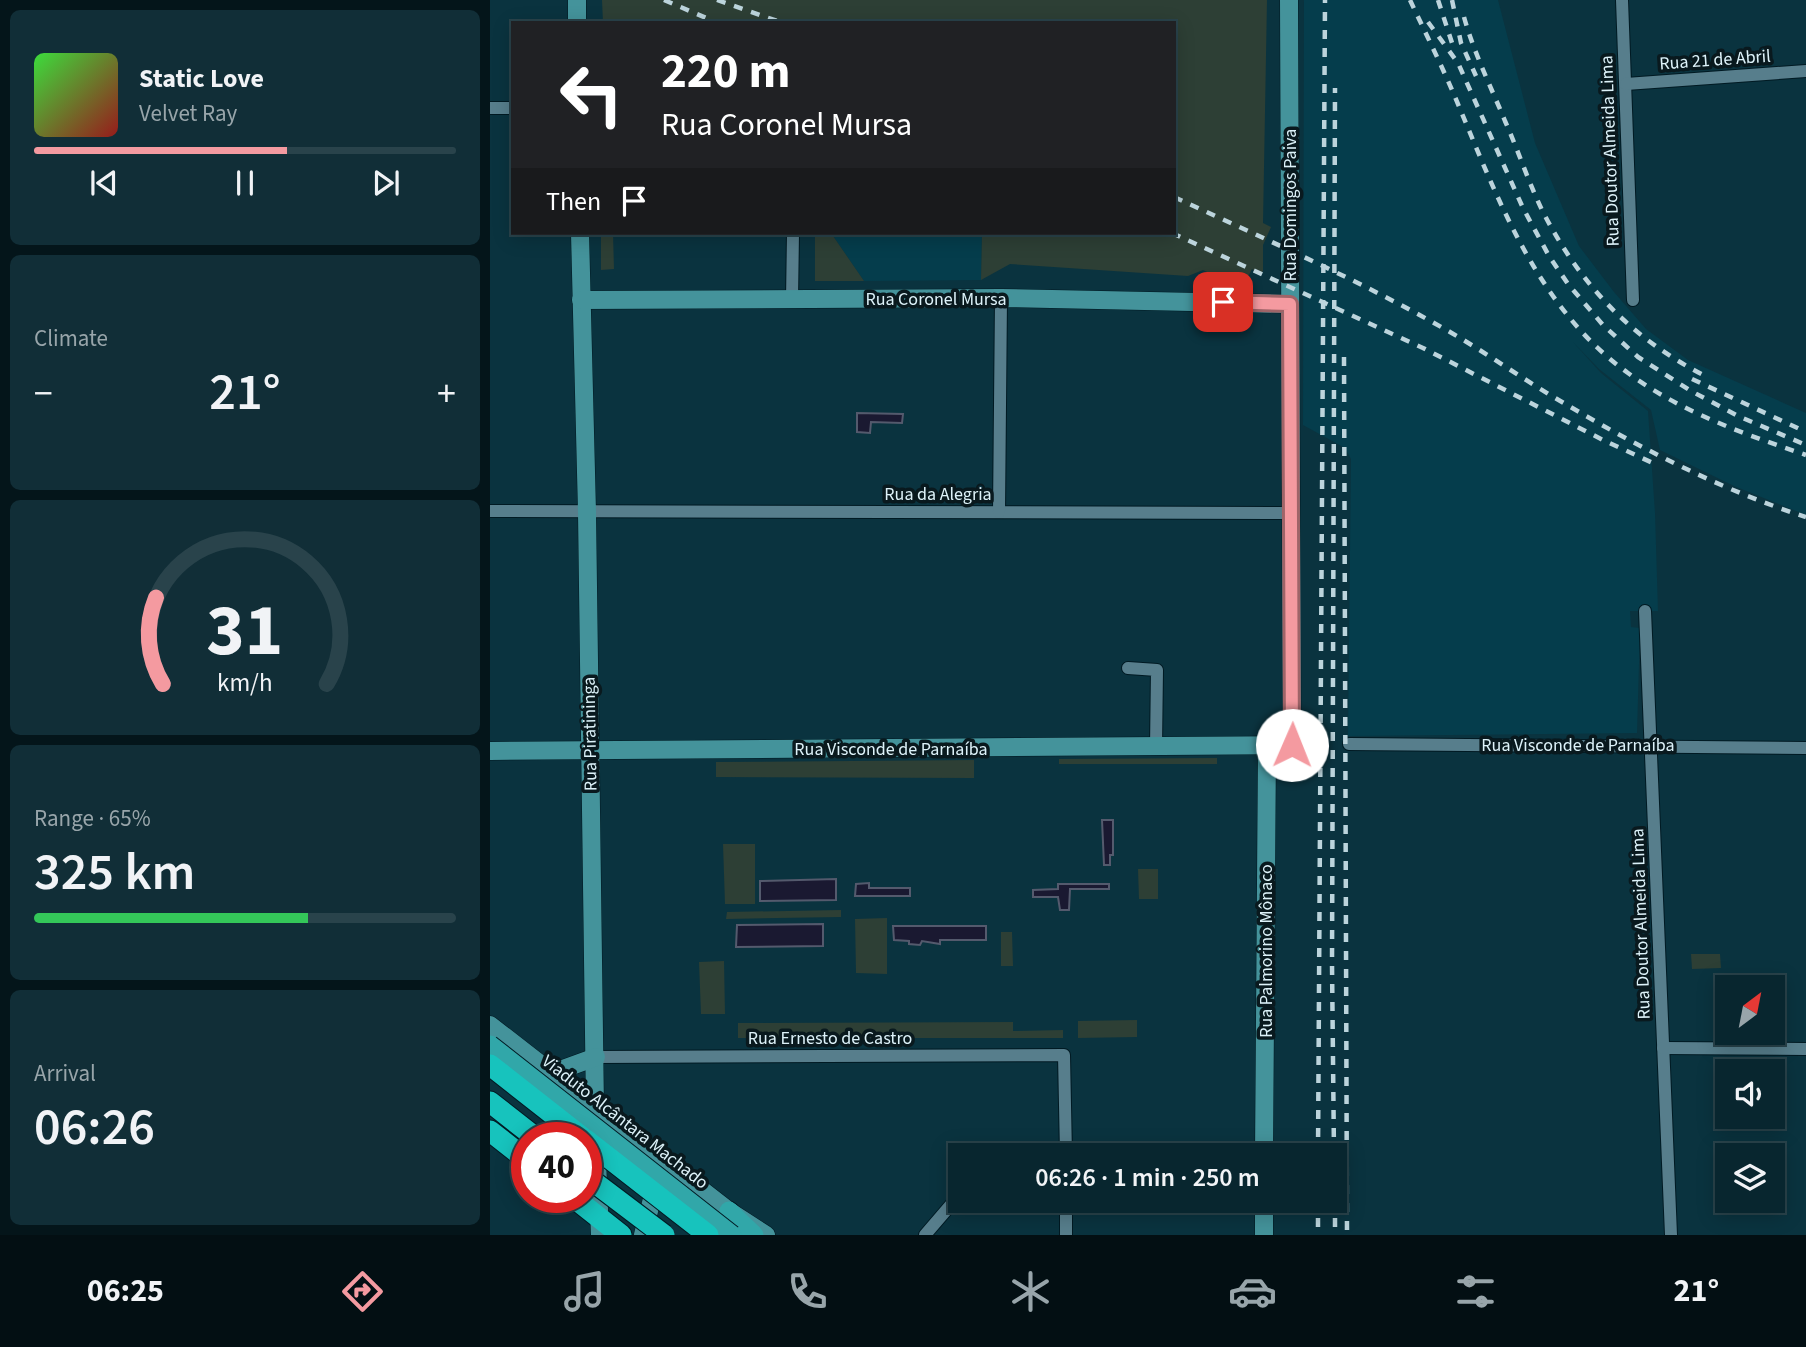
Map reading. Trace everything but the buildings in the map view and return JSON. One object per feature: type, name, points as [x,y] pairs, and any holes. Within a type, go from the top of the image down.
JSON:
[{"type":"highway","points":[[490,1065],[563,1122]]},
{"type":"highway","points":[[490,1102],[516,1122]]},
{"type":"highway","points":[[490,1131],[511,1147]]},
{"type":"highway","points":[[602,1152],[708,1235]]},
{"type":"highway","points":[[602,1188],[664,1235]]},
{"type":"highway","points":[[588,1213],[600,1226],[621,1235]]},
{"type":"main road","name":"Viaduto Alcântara Machado","points":[[490,1045],[732,1235]]},
{"type":"main road","points":[[729,1211],[754,1235]]},
{"type":"street","points":[[577,0],[577,21]]},
{"type":"street","name":"Rua Domingos Paiva","points":[[1289,0],[1292,745]]},
{"type":"street","name":"Rua Doutor Almeida Lima","points":[[1622,0],[1633,300]]},
{"type":"street","name":"Rua 21 de Abril","points":[[1626,84],[1806,71]]},
{"type":"street","points":[[490,108],[511,108]]},
{"type":"street","name":"Rua Piratininga","points":[[580,235],[587,512],[595,1108],[600,1226]]},
{"type":"street","points":[[792,300],[793,235]]},
{"type":"street","points":[[999,512],[1001,299]]},
{"type":"street","name":"Rua Coronel Mursa","points":[[581,300],[1001,299],[1290,304]]},
{"type":"street","name":"Rua da Alegria","points":[[490,510],[1290,513]]},
{"type":"street","name":"Rua Doutor Almeida Lima","points":[[1645,611],[1671,1235]]},
{"type":"street","points":[[1128,668],[1157,670],[1156,747]]},
{"type":"street","name":"Rua Visconde de Parnaíba","points":[[1349,744],[1806,748]]},
{"type":"street","name":"Rua Visconde de Parnaíba","points":[[490,751],[1292,745]]},
{"type":"street","name":"Rua Palmorino Mônaco","points":[[1264,1143],[1267,747]]},
{"type":"street","points":[[490,1025],[729,1211],[765,1235]]},
{"type":"street","points":[[1663,1048],[1806,1049]]},
{"type":"street","name":"Rua Ernesto de Castro","points":[[596,1057],[1064,1055],[1065,1143]]},
{"type":"street","points":[[546,1069],[563,1069],[596,1057]]},
{"type":"street","points":[[565,1083],[571,1100],[569,1122]]},
{"type":"street","points":[[643,1235],[658,1173],[669,1165]]},
{"type":"street","points":[[925,1235],[948,1208]]},
{"type":"street","points":[[1066,1213],[1066,1235]]},
{"type":"street","points":[[1264,1213],[1264,1235]]},
{"type":"shaded area","points":[[1304,0],[1498,0],[1535,143],[1579,246],[1646,329],[1688,360],[1806,413],[1806,515],[1734,486],[1660,450],[1651,410],[1599,369],[1573,342],[1601,373],[1648,411],[1658,611],[1630,611],[1631,627],[1640,628],[1637,733],[1348,736],[1351,459],[1345,448],[1303,425]]},
{"type":"shaded area","points":[[832,235],[982,235],[981,280],[864,281]]},
{"type":"shaded area","points":[[857,413],[903,414],[902,423],[871,422],[870,433],[857,432]]},
{"type":"shaded area","points":[[1102,820],[1113,820],[1113,855],[1110,855],[1110,865],[1104,865]]},
{"type":"shaded area","points":[[836,879],[836,900],[760,901],[760,881]]},
{"type":"shaded area","points":[[869,883],[869,888],[910,888],[910,896],[855,896],[856,884]]},
{"type":"shaded area","points":[[1058,884],[1109,884],[1109,889],[1070,889],[1069,910],[1060,910],[1058,897],[1033,897],[1033,890],[1058,889]]},
{"type":"shaded area","points":[[823,924],[823,946],[736,947],[737,925]]},
{"type":"shaded area","points":[[893,926],[986,926],[986,940],[940,940],[940,944],[922,941],[920,945],[909,944],[909,941],[894,940]]},
{"type":"green space","points":[[602,0],[1267,0],[1263,223],[1271,227],[1263,245],[1263,271],[1259,275],[1252,269],[1242,289],[1203,270],[1188,276],[1010,264],[981,280],[982,235],[1176,235],[1176,21],[603,21]]},
{"type":"green space","points":[[601,235],[613,235],[614,269],[601,270]]},
{"type":"green space","points":[[815,235],[832,235],[864,281],[815,281]]},
{"type":"green space","points":[[1217,758],[1217,764],[1059,764],[1059,759]]},
{"type":"green space","points":[[974,760],[974,778],[716,777],[716,762]]},
{"type":"green space","points":[[723,844],[755,844],[755,904],[725,904]]},
{"type":"green space","points":[[1138,869],[1158,869],[1158,899],[1139,899]]},
{"type":"green space","points":[[841,910],[841,917],[726,919],[727,912]]},
{"type":"green space","points":[[887,918],[887,974],[856,973],[855,919]]},
{"type":"green space","points":[[1001,932],[1012,932],[1013,966],[1001,966]]},
{"type":"green space","points":[[1691,954],[1720,954],[1721,968],[1692,969]]},
{"type":"green space","points":[[724,961],[725,1014],[701,1014],[699,962]]},
{"type":"green space","points":[[1137,1020],[1137,1037],[1078,1038],[1078,1021]]},
{"type":"green space","points":[[1013,1022],[1013,1031],[1063,1030],[1063,1038],[738,1038],[738,1023]]},
{"type":"railway","points":[[664,0],[713,21]]},
{"type":"railway","points":[[717,0],[777,21]]},
{"type":"railway","points":[[1318,1143],[1325,0]]},
{"type":"railway","points":[[1410,0],[1504,210],[1544,283],[1568,316],[1596,346],[1648,387],[1691,411],[1806,455]]},
{"type":"railway","points":[[1438,0],[1454,49]]},
{"type":"railway","points":[[1452,0],[1461,43],[1476,76]]},
{"type":"railway","points":[[1464,17],[1537,199],[1573,262],[1591,286],[1632,327],[1680,362],[1707,377]]},
{"type":"railway","points":[[1428,22],[1458,63],[1523,208],[1549,256],[1568,284],[1603,325],[1638,357],[1691,391],[1738,416],[1806,445]]},
{"type":"railway","points":[[1334,1143],[1335,88]]},
{"type":"railway","points":[[1176,198],[1416,313],[1562,402],[1650,451],[1711,481],[1806,517]]},
{"type":"railway","points":[[1176,235],[1423,348],[1655,464]]},
{"type":"railway","points":[[1344,357],[1347,1235]]},
{"type":"railway","points":[[1692,379],[1806,432]]},
{"type":"railway","points":[[1318,1213],[1318,1235]]},
{"type":"railway","points":[[1335,1213],[1335,1235]]},
{"type":"route","points":[[1223,302],[1290,304],[1292,745]]}]
